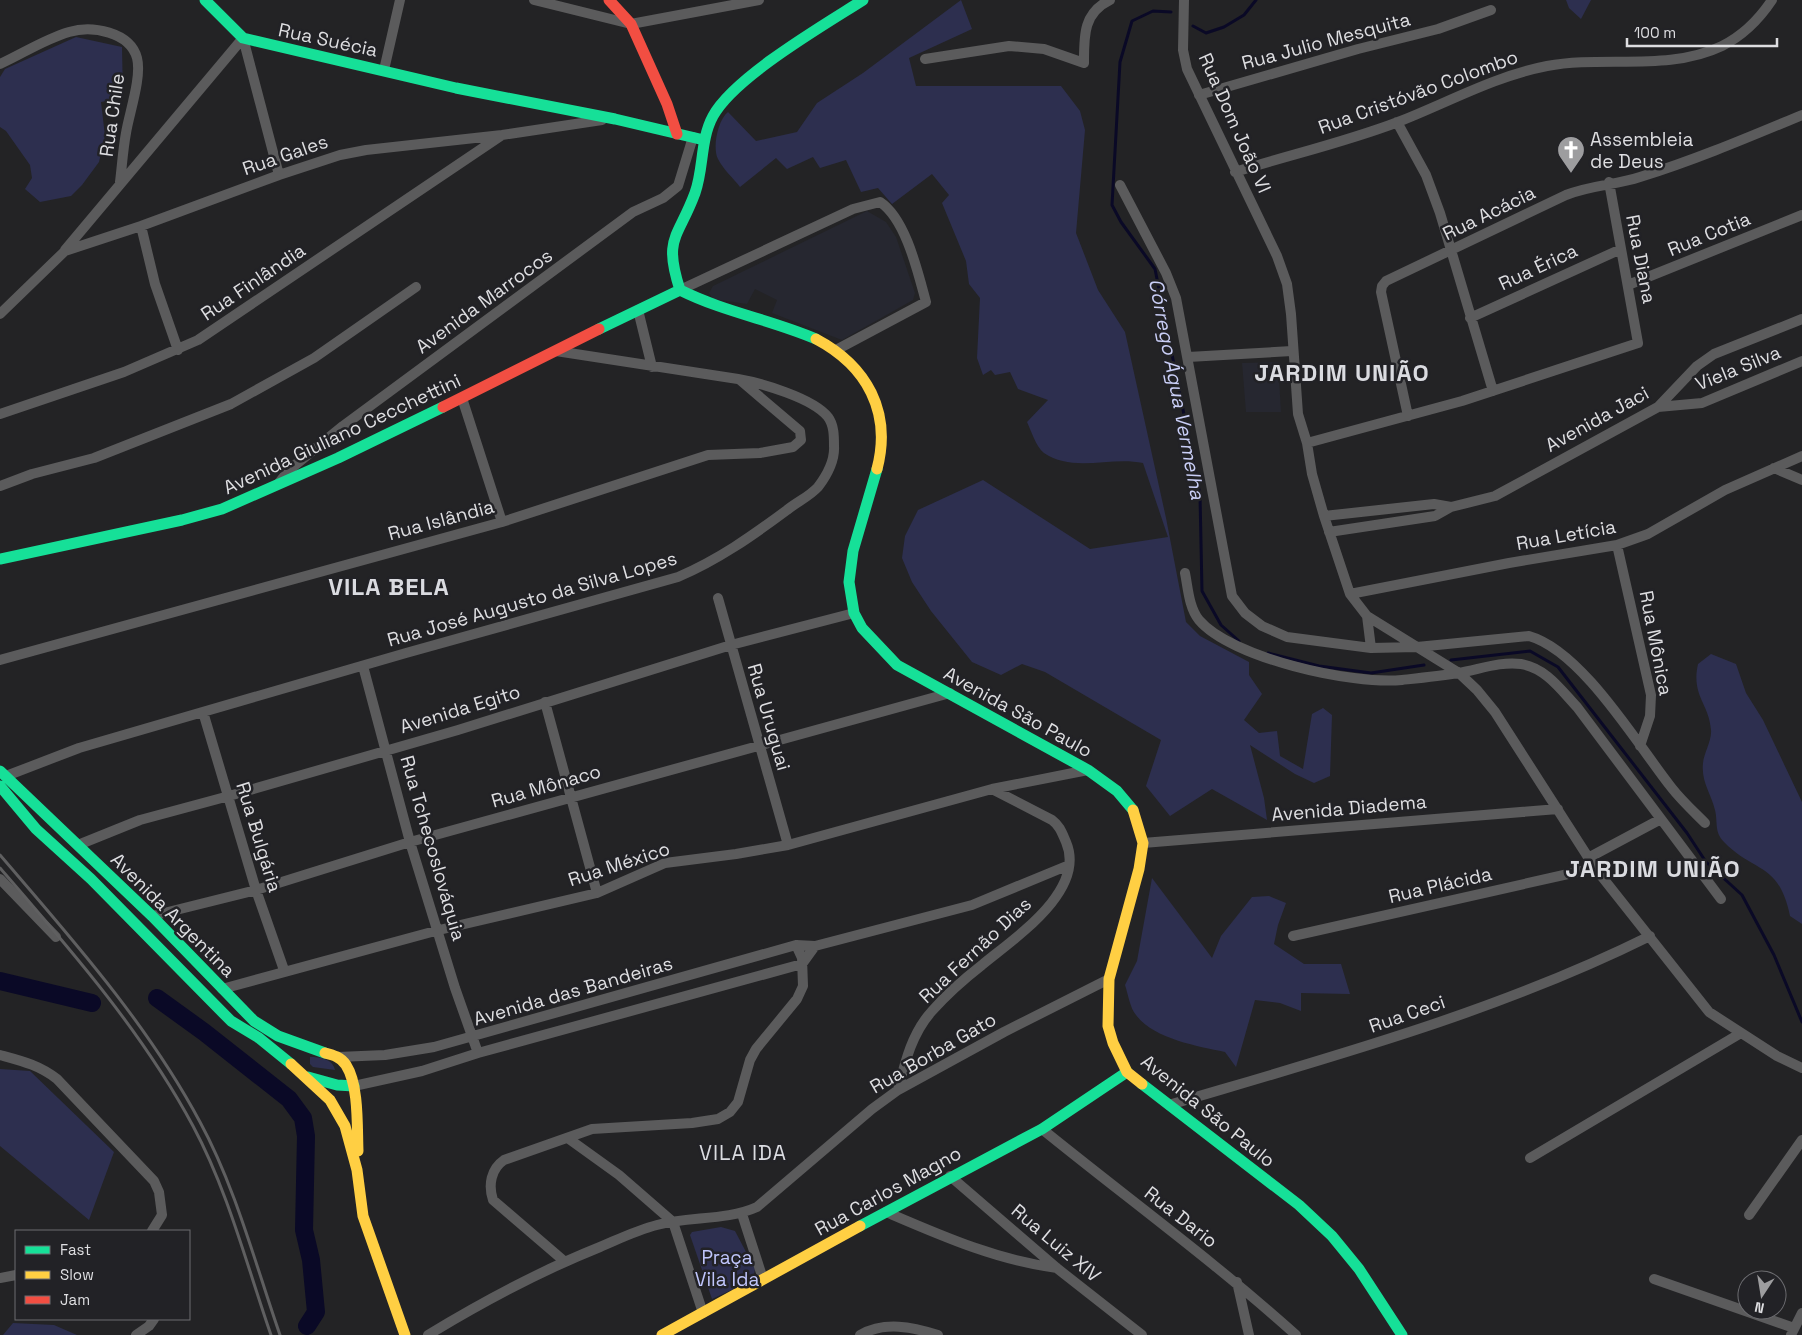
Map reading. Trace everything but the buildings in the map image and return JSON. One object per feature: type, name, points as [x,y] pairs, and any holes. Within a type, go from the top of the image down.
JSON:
[{"type":"street","points":[[205,0],[243,38],[279,174]]},
{"type":"street","points":[[384,70],[400,0]]},
{"type":"street","points":[[534,0],[631,24],[759,0]]},
{"type":"street","points":[[608,0],[631,24],[667,104],[677,134]]},
{"type":"street","points":[[836,350],[926,302],[912,252],[890,208],[880,202],[854,209],[680,290],[670,258],[672,242],[697,189],[704,140],[712,117],[722,100],[734,89],[808,36],[863,0]]},
{"type":"street","points":[[925,59],[1010,46],[1044,49],[1084,63],[1084,32],[1090,16],[1101,4],[1110,0]]},
{"type":"street","name":"Rua Dom João VI","points":[[1184,0],[1183,50],[1187,69],[1277,256],[1287,284],[1298,414],[1307,444],[1312,474],[1350,594],[1367,616]]},
{"type":"street","name":"Rua Cristóvão Colombo","points":[[1236,172],[1397,122],[1491,82],[1547,66],[1586,62],[1682,58],[1722,46],[1742,32],[1765,10],[1772,0]]},
{"type":"street","name":"Rua Julio Mesquita","points":[[1199,95],[1358,49],[1423,33],[1491,10]]},
{"type":"street","name":"Rua Chile","points":[[0,64],[70,32],[85,30],[114,34],[124,39],[137,59],[136,79],[125,135],[120,182]]},
{"type":"street","points":[[65,251],[120,182],[243,38]]},
{"type":"street","name":"Rua Suécia","points":[[243,38],[456,88],[615,119],[704,140]]},
{"type":"street","name":"Rua Acácia","points":[[1408,416],[1381,292],[1382,286],[1386,281],[1588,186],[1636,178],[1666,169],[1802,116]]},
{"type":"street","name":"Rua Gales","points":[[0,314],[65,251],[141,226],[279,174],[340,155],[366,150],[502,135],[615,119]]},
{"type":"street","points":[[1307,444],[1493,391],[1451,251],[1426,176],[1397,122]]},
{"type":"street","name":"Rua Finlândia","points":[[0,414],[114,376],[178,350],[217,328],[502,135]]},
{"type":"street","name":"Avenida Marrocos","points":[[277,485],[289,470],[343,426],[632,212],[672,192],[682,176],[692,137]]},
{"type":"street","name":"Rua Diana","points":[[1493,391],[1638,342],[1609,182]]},
{"type":"street","points":[[1120,184],[1166,273],[1176,298],[1232,596],[1245,613],[1262,626],[1287,637],[1371,648],[1418,647],[1529,636],[1541,640],[1554,646],[1586,676],[1672,789],[1705,824]]},
{"type":"street","name":"Rua Cotia","points":[[1628,285],[1802,215]]},
{"type":"street","points":[[141,226],[155,284],[178,350]]},
{"type":"street","name":"Rua Érica","points":[[1470,318],[1621,249]]},
{"type":"street","points":[[0,486],[32,474],[94,458],[231,404],[314,358],[416,287]]},
{"type":"street","name":"Avenida Giuliano Cecchettini","points":[[0,559],[182,520],[222,509],[462,398],[554,350],[680,290]]},
{"type":"street","name":"Avenida São Paulo","points":[[680,290],[695,299],[786,328],[836,350],[870,384],[878,403],[883,423],[880,462],[853,554],[849,582],[854,613],[863,631],[876,647],[897,665],[1088,770],[1117,791],[1133,809],[1143,842],[1139,870],[1108,979],[1108,1026],[1113,1043],[1127,1072],[1299,1206],[1332,1236],[1359,1269],[1402,1335]]},
{"type":"street","points":[[638,310],[652,367]]},
{"type":"street","name":"Avenida Jaci","points":[[1329,532],[1435,516],[1451,508],[1495,496],[1658,407],[1697,366],[1714,354],[1802,319]]},
{"type":"street","name":"Rua José Augusto da Silva Lopes","points":[[2,778],[79,748],[678,577],[708,564],[759,531],[817,487],[829,470],[835,454],[833,424],[827,415],[784,391],[761,383],[554,350]]},
{"type":"street","points":[[1188,356],[1292,351]]},
{"type":"street","name":"Viela Silva","points":[[1658,407],[1702,403],[1802,361]]},
{"type":"street","name":"Rua Islândia","points":[[0,660],[502,522],[708,456],[760,453],[792,447],[798,444],[801,440],[800,431],[738,379]]},
{"type":"street","points":[[462,398],[502,522]]},
{"type":"street","name":"Rua Letícia","points":[[1350,594],[1508,563],[1617,546],[1648,534],[1724,490],[1802,456]]},
{"type":"street","points":[[1774,468],[1802,480]]},
{"type":"street","name":"Avenida Jaci","points":[[1324,516],[1434,504],[1451,508]]},
{"type":"street","name":"Rua Mônica","points":[[1617,546],[1651,695],[1650,716],[1640,746]]},
{"type":"street","points":[[1185,573],[1191,601],[1198,618],[1211,632],[1238,648],[1311,670],[1358,679],[1398,680],[1458,673],[1498,665],[1520,664],[1536,668],[1553,681],[1577,707],[1721,899]]},
{"type":"street","name":"Rua Uruguai","points":[[718,598],[788,844]]},
{"type":"street","name":"Avenida Egito","points":[[78,845],[140,820],[458,730],[731,645],[854,613]]},
{"type":"street","points":[[1367,616],[1371,648]]},
{"type":"street","points":[[1367,616],[1458,673],[1477,690],[1495,712],[1595,868],[1709,1012],[1777,1056],[1802,1068]]},
{"type":"street","name":"Rua Tchecoslováquia","points":[[363,666],[410,842],[439,930],[455,988],[478,1053]]},
{"type":"street","name":"Rua Mônaco","points":[[152,916],[256,890],[410,842],[950,693]]},
{"type":"street","points":[[545,702],[597,892]]},
{"type":"street","name":"Rua Bulgária","points":[[203,712],[256,890],[284,970]]},
{"type":"street","name":"Rua México","points":[[222,988],[439,930],[597,892],[665,863],[736,854],[788,844],[992,789],[1088,770]]},
{"type":"street","name":"Avenida Argentina","points":[[2,778],[78,845],[152,916],[254,1021],[278,1036],[313,1050],[338,1057]]},
{"type":"street","name":"Avenida Argentina","points":[[2,778],[36,829],[91,879],[231,1021],[259,1038],[303,1073],[330,1100],[345,1126],[357,1170]]},
{"type":"street","points":[[992,789],[1056,824],[1068,847],[1069,865]]},
{"type":"street","name":"Avenida Diadema","points":[[1143,842],[1558,809]]},
{"type":"street","points":[[36,829],[43,826],[48,818]]},
{"type":"street","points":[[1588,858],[1661,819]]},
{"type":"street","points":[[45,837],[50,830],[59,828]]},
{"type":"street","name":"Avenida das Bandeiras","points":[[338,1057],[406,1053],[473,1038],[796,945],[815,946],[972,905],[1069,865]]},
{"type":"street","name":"Rua Fernão Dias","points":[[898,1090],[905,1062],[916,1033],[931,1012],[953,989],[1018,938],[1034,922],[1058,894],[1066,879],[1069,865]]},
{"type":"street","name":"Rua Plácida","points":[[1293,936],[1595,868]]},
{"type":"street","points":[[0,879],[56,937]]},
{"type":"street","name":"Rua Ceci","points":[[1169,1105],[1398,1036],[1507,997],[1616,953],[1650,936]]},
{"type":"street","points":[[564,1262],[496,1205],[490,1188],[494,1170],[504,1160],[569,1139],[592,1129],[718,1119],[730,1112],[738,1102],[750,1060],[756,1049],[797,999],[803,986],[802,964],[796,945]]},
{"type":"street","points":[[802,964],[815,946]]},
{"type":"street","name":"Avenida das Bandeiras","points":[[354,1086],[422,1072],[478,1053],[802,964]]},
{"type":"street","name":"Rua Borba Gato","points":[[742,1214],[757,1207],[822,1150],[898,1090],[1004,1032],[1108,979]]},
{"type":"street","points":[[630,992],[633,1010]]},
{"type":"street","points":[[1530,1158],[1740,1033]]},
{"type":"street","points":[[313,1050],[303,1053],[299,1058],[303,1073],[330,1083],[354,1086]]},
{"type":"street","points":[[0,1055],[43,1068],[57,1079],[146,1171],[159,1192],[162,1211],[162,1219],[153,1230]]},
{"type":"street","points":[[338,1057],[346,1065],[354,1086],[358,1148],[357,1170],[363,1216],[405,1335]]},
{"type":"street","name":"Rua Carlos Magno","points":[[662,1335],[950,1176],[1042,1129],[1127,1072]]},
{"type":"street","name":"Rua Dario","points":[[1042,1129],[1162,1226],[1237,1282],[1296,1335]]},
{"type":"street","points":[[569,1139],[619,1174],[672,1222],[703,1313]]},
{"type":"street","points":[[1749,1215],[1802,1140]]},
{"type":"street","name":"Rua Luiz XIV","points":[[950,1176],[1058,1269],[1142,1335]]},
{"type":"street","points":[[886,1212],[990,1255],[1026,1264],[1058,1269]]},
{"type":"street","points":[[428,1335],[478,1304],[564,1262],[640,1231],[672,1222],[742,1214],[763,1279]]},
{"type":"street","points":[[0,1278],[15,1274]]},
{"type":"street","points":[[1654,1280],[1793,1332],[1802,1313]]},
{"type":"street","points":[[1237,1282],[1248,1335]]},
{"type":"street","points":[[136,1335],[149,1326],[153,1320]]},
{"type":"street","points":[[860,1335],[878,1327],[895,1326],[917,1329],[938,1335]]},
{"type":"shaded area","points":[[867,211],[886,222],[896,237],[915,293],[913,300],[842,340],[772,313],[777,300],[755,289],[747,304],[713,299],[709,293],[713,286]]},
{"type":"shaded area","points":[[1278,362],[1281,412],[1246,412],[1242,363]]},
{"type":"green space","points":[[961,0],[972,29],[909,58],[916,86],[1061,86],[1080,111],[1085,130],[1076,233],[1098,290],[1125,332],[1166,518],[1186,622],[1200,636],[1249,662],[1249,675],[1262,694],[1244,720],[1259,733],[1277,731],[1280,756],[1303,769],[1312,714],[1323,708],[1332,715],[1330,776],[1314,783],[1295,774],[1250,745],[1264,798],[1267,820],[1212,789],[1170,816],[1146,786],[1161,740],[1045,672],[1022,664],[1001,675],[972,662],[931,611],[912,582],[902,558],[905,536],[918,510],[983,480],[1090,549],[1168,537],[1143,463],[1131,461],[1067,462],[1055,459],[1044,453],[1036,443],[1027,422],[1048,400],[1018,389],[1010,372],[995,375],[991,370],[983,375],[977,358],[980,298],[969,284],[966,261],[942,203],[949,195],[932,174],[892,204],[878,188],[861,192],[846,160],[820,168],[813,157],[787,169],[776,158],[740,187],[725,170],[716,154],[719,127],[728,112],[756,141],[797,132],[817,103],[863,73]]},
{"type":"green space","points":[[1566,0],[1591,0],[1581,19],[1569,8]]},
{"type":"green space","points":[[76,37],[122,47],[123,98],[101,102],[105,136],[99,162],[82,185],[71,196],[40,202],[25,189],[32,178],[30,165],[6,131],[0,127],[0,77],[5,69]]},
{"type":"green space","points":[[1711,654],[1736,664],[1746,693],[1763,720],[1802,802],[1802,924],[1790,916],[1779,886],[1772,877],[1735,852],[1724,842],[1719,834],[1715,810],[1703,776],[1704,759],[1711,730],[1710,721],[1699,692],[1696,675],[1698,664]]},
{"type":"green space","points":[[1152,878],[1212,958],[1221,936],[1252,897],[1269,896],[1286,903],[1274,944],[1304,964],[1341,964],[1350,994],[1301,993],[1301,1011],[1280,1003],[1255,1000],[1236,1067],[1225,1052],[1177,1040],[1154,1030],[1134,1012],[1125,985],[1137,961]]},
{"type":"green space","points":[[310,1057],[329,1061],[335,1070],[313,1067],[310,1064]]},
{"type":"green space","points":[[0,1069],[30,1071],[114,1152],[89,1220],[0,1146]]},
{"type":"green space","name":"Praça Vila Ida","points":[[721,1227],[735,1231],[755,1269],[753,1280],[712,1299],[690,1235],[692,1232]]},
{"type":"green space","points":[[13,1323],[54,1325],[77,1335],[3,1335]]},
{"type":"waterway","name":"Córrego Água Vermelha","points":[[1193,26],[1206,33],[1224,27],[1244,15],[1256,0]]},
{"type":"waterway","name":"Córrego Água Vermelha","points":[[1171,12],[1153,11],[1132,21],[1120,62],[1112,205],[1121,222],[1155,269],[1200,495],[1202,591],[1221,625],[1239,641]]},
{"type":"waterway","name":"Córrego Água Vermelha","points":[[1451,660],[1530,651],[1558,667],[1687,833],[1706,862],[1742,895],[1774,955],[1802,1022]]},
{"type":"waterway","name":"Córrego Água Vermelha","points":[[1268,653],[1319,666],[1371,673],[1424,665]]},
{"type":"waterway","points":[[0,981],[92,1003]]},
{"type":"waterway","points":[[157,998],[204,1032],[289,1099],[303,1118],[306,1136],[304,1230],[311,1260],[316,1312],[307,1326]]},
{"type":"railway","points":[[0,855],[107,983],[157,1050],[179,1086],[213,1147],[224,1173],[280,1335]]},
{"type":"railway","points":[[0,868],[104,992],[173,1091],[193,1126],[217,1176],[271,1335]]},
{"type":"traffic: fast","points":[[205,0],[243,38],[456,88],[615,119],[704,140]]},
{"type":"traffic: fast","points":[[816,339],[697,298],[680,290],[675,273],[673,248],[678,230],[689,208],[698,183],[709,125],[724,101],[740,85],[781,53],[863,0]]},
{"type":"traffic: fast","points":[[599,329],[680,290]]},
{"type":"traffic: fast","points":[[0,559],[182,520],[222,509],[338,458],[443,407]]},
{"type":"traffic: fast","points":[[877,469],[853,551],[849,582],[854,613],[862,628],[897,665],[1088,770],[1117,791],[1133,810]]},
{"type":"traffic: fast","points":[[0,771],[152,916],[254,1021],[278,1036],[325,1053]]},
{"type":"traffic: fast","points":[[0,786],[36,829],[91,879],[231,1021],[259,1038],[291,1064]]},
{"type":"traffic: fast","points":[[860,1226],[1042,1129],[1127,1072]]},
{"type":"traffic: fast","points":[[308,1077],[337,1085],[354,1086]]},
{"type":"traffic: fast","points":[[1142,1084],[1299,1205],[1332,1236],[1359,1269],[1402,1335]]},
{"type":"traffic: slow","points":[[816,339],[834,350],[849,363],[862,377],[871,393],[878,410],[881,428],[881,448],[877,469]]},
{"type":"traffic: slow","points":[[1133,810],[1143,843],[1139,869],[1109,979],[1108,1026],[1113,1043],[1127,1072],[1142,1084]]},
{"type":"traffic: slow","points":[[325,1053],[342,1060],[350,1073],[355,1095],[358,1151]]},
{"type":"traffic: slow","points":[[291,1064],[330,1100],[345,1126],[357,1170],[363,1216],[405,1335]]},
{"type":"traffic: slow","points":[[662,1335],[860,1226]]},
{"type":"traffic: jam","points":[[609,0],[631,24],[667,104],[677,134]]},
{"type":"traffic: jam","points":[[443,407],[599,329]]},
{"type":"place","name":"Assembleia de Deus","points":[[1571,174]]},
{"type":"district","name":"JARDIM UNIÃO","points":[[1342,372]]},
{"type":"district","name":"VILA BELA","points":[[389,586]]},
{"type":"district","name":"JARDIM UNIÃO","points":[[1653,868]]},
{"type":"district","name":"VILA IDA","points":[[743,1152]]}]
